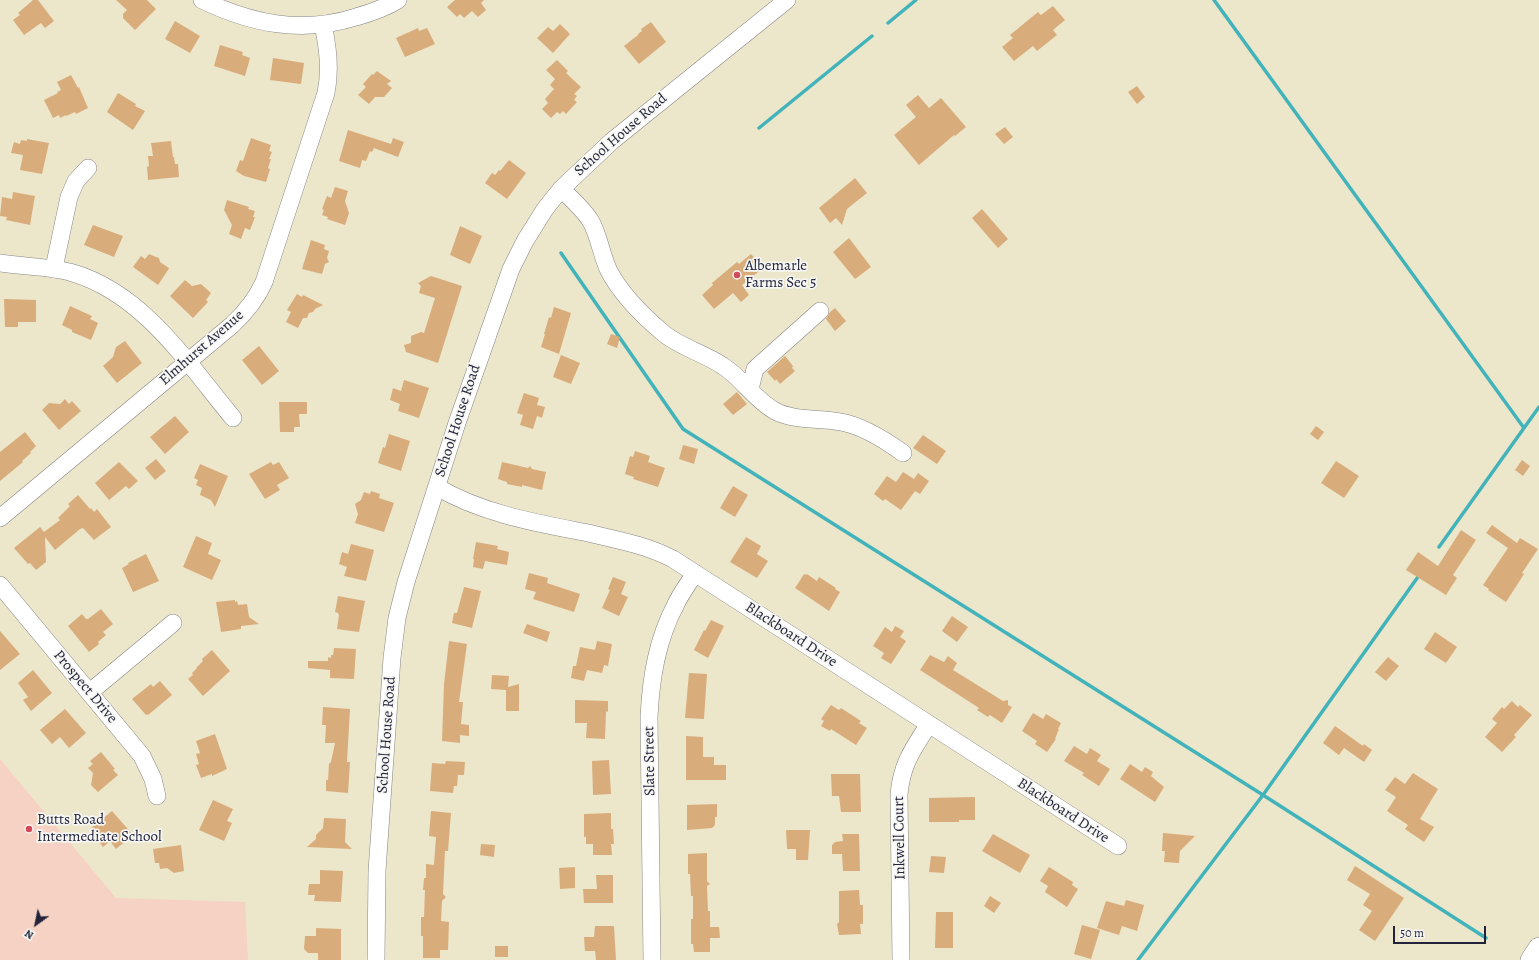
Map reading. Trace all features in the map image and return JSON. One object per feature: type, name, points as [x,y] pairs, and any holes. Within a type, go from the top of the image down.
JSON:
[{"type":"main road","points":[[1531,960],[1539,948]]},
{"type":"street","points":[[202,0],[230,13],[259,21],[293,25],[323,25],[340,22],[369,13],[398,0]]},
{"type":"street","name":"School House Road","points":[[376,960],[378,871],[392,658],[397,618],[406,582],[459,416],[511,269],[537,220],[561,189],[612,141],[787,0]]},
{"type":"street","name":"Elmhurst Avenue","points":[[0,518],[244,314],[253,303],[264,282],[329,82],[329,60],[323,25]]},
{"type":"street","points":[[54,268],[68,197],[76,181],[88,168]]},
{"type":"street","points":[[561,189],[580,207],[590,220],[609,271],[618,286],[646,317],[664,334],[722,365],[763,402],[776,411],[791,416],[843,422],[859,428],[888,443],[903,453]]},
{"type":"street","points":[[0,263],[54,268],[87,278],[115,292],[131,303],[159,329],[233,418]]},
{"type":"street","points":[[750,389],[755,369],[820,311]]},
{"type":"street","name":"Blackboard Drive","points":[[437,487],[460,500],[496,512],[644,546],[673,559],[1118,846]]},
{"type":"street","name":"Slate Street","points":[[652,960],[649,717],[650,688],[655,658],[661,639],[676,604],[695,573]]},
{"type":"street","name":"Prospect Drive","points":[[0,585],[142,756],[153,779],[157,796]]},
{"type":"street","points":[[90,692],[173,623]]},
{"type":"street","name":"Inkwell Court","points":[[901,960],[898,794],[900,779],[908,757],[929,724]]},
{"type":"shaded area","name":"Butts Road Intermediate School","points":[[0,759],[116,898],[245,902],[248,960],[0,960]]},
{"type":"building","points":[[33,0],[38,0],[54,21],[45,28],[41,23],[24,35],[13,20],[20,15],[18,13]]},
{"type":"building","points":[[116,0],[147,0],[156,9],[135,30],[123,18],[123,14],[127,10]]},
{"type":"building","points":[[455,0],[484,0],[481,3],[486,10],[478,17],[472,11],[464,18],[460,14],[457,17],[447,7]]},
{"type":"building","points":[[1053,6],[1065,20],[1053,30],[1057,35],[1037,51],[1033,46],[1014,61],[1002,47],[1013,38],[1010,35],[1038,12],[1041,15]]},
{"type":"building","points":[[175,21],[200,36],[190,53],[165,39]]},
{"type":"building","points":[[651,22],[666,42],[639,64],[624,46],[642,31],[641,29]]},
{"type":"building","points":[[560,24],[570,34],[553,53],[537,38],[548,27],[553,31]]},
{"type":"building","points":[[418,28],[419,31],[427,28],[435,44],[405,57],[396,38]]},
{"type":"building","points":[[220,45],[243,52],[242,55],[250,58],[245,76],[214,66]]},
{"type":"building","points":[[273,58],[304,63],[301,84],[270,80]]},
{"type":"building","points":[[557,60],[568,71],[566,73],[581,87],[574,94],[577,96],[574,100],[577,102],[566,114],[563,111],[560,114],[557,112],[551,118],[542,109],[548,103],[545,99],[554,89],[550,85],[555,79],[546,70]]},
{"type":"building","points":[[377,71],[391,81],[387,84],[392,88],[384,97],[375,97],[369,104],[358,95],[366,87],[363,84],[372,74],[373,75]]},
{"type":"building","points":[[71,75],[78,88],[79,87],[88,108],[76,114],[75,112],[60,118],[59,115],[53,118],[44,100],[61,90],[57,82]]},
{"type":"building","points":[[1137,86],[1145,97],[1137,104],[1128,92]]},
{"type":"building","points":[[118,93],[136,104],[135,106],[145,111],[133,130],[107,112]]},
{"type":"building","points":[[918,95],[929,108],[941,98],[966,127],[955,136],[954,135],[919,165],[894,135],[916,117],[906,105]]},
{"type":"building","points":[[1005,127],[1013,137],[1004,144],[995,134]]},
{"type":"building","points":[[348,130],[391,144],[393,138],[404,142],[398,157],[374,148],[372,152],[370,151],[366,161],[362,160],[360,168],[339,161]]},
{"type":"building","points":[[251,138],[271,145],[269,151],[272,152],[269,159],[271,159],[268,168],[270,169],[266,182],[244,176],[236,171],[240,160],[243,161]]},
{"type":"building","points":[[27,139],[49,143],[42,174],[20,170],[23,155],[11,153],[14,142],[20,144],[21,140],[27,141]]},
{"type":"building","points":[[171,141],[175,164],[178,164],[179,177],[148,180],[148,156],[153,156],[151,143]]},
{"type":"building","points":[[509,160],[526,173],[507,199],[485,183],[492,173],[495,175]]},
{"type":"building","points":[[855,178],[867,193],[847,209],[842,225],[836,218],[830,223],[819,208]]},
{"type":"building","points":[[335,187],[348,191],[345,201],[349,213],[345,225],[327,219],[328,217],[322,215],[324,210],[322,209],[327,196],[331,198]]},
{"type":"building","points":[[13,192],[35,196],[30,225],[6,220],[7,217],[0,216],[2,197],[12,199]]},
{"type":"building","points":[[227,200],[249,207],[248,209],[255,211],[253,217],[255,217],[250,230],[245,228],[241,239],[229,234],[232,225],[224,210]]},
{"type":"building","points":[[982,209],[1008,239],[998,248],[972,218]]},
{"type":"building","points":[[93,225],[123,236],[114,257],[84,245]]},
{"type":"building","points":[[460,226],[482,236],[470,264],[450,255]]},
{"type":"building","points":[[849,238],[871,267],[855,279],[833,252]]},
{"type":"building","points":[[311,240],[325,245],[324,249],[329,251],[327,258],[329,262],[325,264],[322,274],[302,269]]},
{"type":"building","points":[[149,254],[159,258],[160,262],[169,268],[158,285],[133,267],[141,256],[145,259]]},
{"type":"building","name":"Albemarle Farms Sec 5","points":[[751,254],[763,268],[742,285],[749,295],[741,302],[733,293],[714,309],[702,295],[713,285],[712,283],[737,262],[739,264]]},
{"type":"building","points":[[431,276],[462,286],[438,363],[406,352],[404,345],[411,343],[411,336],[421,332],[424,333],[435,298],[419,293],[421,286],[418,283]]},
{"type":"building","points":[[185,280],[192,286],[201,284],[211,293],[206,300],[208,302],[193,318],[170,296]]},
{"type":"building","points":[[297,294],[302,297],[303,295],[323,305],[309,313],[307,318],[303,318],[298,328],[286,322],[291,312],[287,310]]},
{"type":"building","points":[[4,299],[36,300],[36,322],[18,322],[18,327],[5,327]]},
{"type":"building","points":[[70,306],[92,316],[90,319],[98,323],[91,340],[72,332],[72,330],[62,325]]},
{"type":"building","points":[[554,307],[571,313],[559,354],[541,347],[549,317],[551,318]]},
{"type":"building","points":[[835,308],[846,321],[835,331],[826,319],[830,312]]},
{"type":"building","points":[[611,334],[620,337],[617,348],[607,344]]},
{"type":"building","points":[[125,341],[142,363],[117,383],[103,366],[113,357],[116,347]]},
{"type":"building","points":[[259,346],[279,371],[262,385],[242,360]]},
{"type":"building","points":[[561,355],[580,363],[571,384],[553,377]]},
{"type":"building","points":[[785,356],[795,371],[780,384],[767,372]]},
{"type":"building","points":[[404,380],[429,388],[419,418],[398,411],[400,404],[390,400],[393,388],[401,391]]},
{"type":"building","points":[[737,392],[747,404],[733,415],[723,404]]},
{"type":"building","points":[[524,393],[539,398],[537,405],[545,407],[542,418],[537,416],[533,429],[520,425],[523,415],[517,413]]},
{"type":"building","points":[[65,399],[69,404],[72,401],[81,411],[59,430],[42,410],[49,403],[60,404]]},
{"type":"building","points":[[279,402],[307,402],[307,414],[299,414],[300,427],[294,427],[294,432],[280,432]]},
{"type":"building","points":[[175,416],[189,432],[165,454],[150,437]]},
{"type":"building","points":[[1316,426],[1324,432],[1318,440],[1310,434]]},
{"type":"building","points":[[25,432],[36,446],[22,461],[23,462],[0,481],[0,452]]},
{"type":"building","points":[[389,434],[410,441],[401,471],[378,463],[383,447],[385,448]]},
{"type":"building","points":[[923,435],[946,451],[937,464],[913,448]]},
{"type":"building","points":[[683,445],[698,449],[694,464],[679,459]]},
{"type":"building","points":[[635,451],[650,456],[648,462],[665,468],[658,487],[633,479],[634,477],[625,474],[630,456],[633,457]]},
{"type":"building","points":[[156,459],[166,471],[155,480],[145,468]]},
{"type":"building","points":[[1522,460],[1530,466],[1523,476],[1515,470]]},
{"type":"building","points":[[1336,461],[1359,476],[1344,498],[1321,483]]},
{"type":"building","points":[[119,462],[138,481],[129,489],[126,486],[109,500],[95,483]]},
{"type":"building","points":[[271,462],[273,465],[279,462],[289,478],[277,485],[280,490],[265,499],[249,474]]},
{"type":"building","points":[[502,462],[528,468],[530,466],[532,469],[546,472],[542,490],[522,485],[522,487],[507,484],[507,482],[498,479]]},
{"type":"building","points":[[200,464],[228,476],[215,507],[211,500],[200,495],[202,488],[196,485],[198,480],[194,478]]},
{"type":"building","points":[[903,472],[914,479],[918,473],[929,481],[920,494],[915,491],[901,510],[885,499],[883,501],[874,494],[887,476],[896,482]]},
{"type":"building","points":[[733,486],[748,495],[735,517],[720,508]]},
{"type":"building","points":[[371,491],[380,494],[379,498],[394,503],[384,532],[355,523],[358,514],[355,504],[361,500],[364,492],[370,494]]},
{"type":"building","points":[[78,495],[94,512],[97,509],[111,527],[94,540],[83,528],[80,529],[55,550],[45,537],[46,562],[36,570],[30,563],[28,564],[14,548],[40,527],[44,532],[60,520],[58,518],[70,506],[68,504]]},
{"type":"building","points":[[1492,525],[1517,543],[1520,538],[1538,549],[1522,573],[1524,574],[1506,602],[1483,585],[1508,548],[1486,533]]},
{"type":"building","points":[[1461,530],[1476,540],[1453,575],[1457,578],[1446,595],[1406,570],[1418,552],[1438,566]]},
{"type":"building","points":[[196,536],[212,543],[208,554],[221,560],[212,580],[183,567]]},
{"type":"building","points":[[746,537],[761,546],[757,554],[768,561],[757,578],[730,562]]},
{"type":"building","points":[[476,542],[498,546],[497,549],[509,552],[507,565],[485,561],[483,569],[473,567]]},
{"type":"building","points":[[351,544],[374,550],[366,581],[344,576],[347,567],[339,564],[342,552],[348,554]]},
{"type":"building","points":[[146,554],[159,581],[133,592],[122,568],[129,564],[128,563]]},
{"type":"building","points":[[529,573],[548,578],[547,583],[580,594],[574,612],[533,599],[536,592],[525,589]]},
{"type":"building","points":[[804,574],[807,574],[817,581],[819,577],[840,592],[829,611],[795,588]]},
{"type":"building","points":[[613,577],[626,582],[621,594],[628,597],[619,616],[602,608],[610,590],[608,589]]},
{"type":"building","points":[[464,587],[481,591],[472,628],[452,623],[454,613],[457,613]]},
{"type":"building","points":[[338,596],[365,601],[359,632],[337,629],[339,615],[335,612]]},
{"type":"building","points":[[235,600],[235,602],[237,601],[238,605],[247,604],[249,617],[259,624],[241,626],[241,629],[221,632],[216,602]]},
{"type":"building","points":[[101,609],[113,624],[103,632],[106,635],[98,642],[99,644],[89,652],[68,626],[82,614],[86,619],[88,619]]},
{"type":"building","points":[[952,616],[968,627],[957,642],[942,631]]},
{"type":"building","points":[[711,620],[724,626],[708,658],[694,650]]},
{"type":"building","points":[[527,624],[550,632],[547,642],[523,633]]},
{"type":"building","points":[[895,626],[904,631],[900,637],[906,641],[891,664],[881,658],[884,653],[873,646],[885,627],[892,632]]},
{"type":"building","points":[[0,631],[20,654],[0,670]]},
{"type":"building","points":[[1435,632],[1457,647],[1446,663],[1424,649]]},
{"type":"building","points":[[449,641],[467,644],[459,702],[463,702],[461,724],[469,725],[469,736],[460,735],[460,743],[442,741],[444,684]]},
{"type":"building","points":[[597,641],[612,644],[608,666],[604,665],[602,673],[587,670],[584,681],[571,678],[573,666],[576,666],[580,647],[595,650]]},
{"type":"building","points":[[334,648],[356,649],[354,679],[330,678],[330,670],[308,668],[308,661],[328,661],[328,657],[331,658],[331,655],[333,655]]},
{"type":"building","points":[[212,650],[230,671],[203,696],[188,679],[193,675],[192,673],[203,661],[202,659]]},
{"type":"building","points":[[930,655],[944,662],[948,656],[957,663],[953,670],[1003,701],[1008,700],[1008,705],[1012,707],[1002,723],[990,715],[988,717],[977,710],[979,708],[920,670]]},
{"type":"building","points":[[1388,657],[1399,666],[1386,681],[1375,672]]},
{"type":"building","points":[[33,670],[52,693],[31,711],[23,700],[28,697],[18,683]]},
{"type":"building","points":[[689,673],[707,674],[704,719],[685,718]]},
{"type":"building","points":[[492,675],[509,676],[508,687],[519,684],[519,711],[506,711],[506,690],[491,689]]},
{"type":"building","points":[[160,681],[172,695],[148,715],[146,715],[132,699],[151,684],[153,687]]},
{"type":"building","points":[[575,700],[608,701],[608,712],[606,711],[605,739],[586,738],[587,723],[575,723]]},
{"type":"building","points":[[1512,701],[1518,707],[1520,705],[1532,715],[1514,735],[1516,737],[1502,752],[1485,737],[1497,723],[1492,719],[1502,707],[1504,709]]},
{"type":"building","points":[[831,705],[839,710],[841,708],[861,721],[859,723],[867,728],[856,745],[831,729],[830,731],[821,726],[824,721],[821,719]]},
{"type":"building","points":[[323,707],[350,709],[347,762],[350,762],[348,793],[326,791],[326,780],[328,780],[329,764],[331,762],[335,743],[325,743],[326,725],[322,725]]},
{"type":"building","points":[[65,709],[86,733],[69,748],[60,737],[52,744],[40,730]]},
{"type":"building","points":[[1033,713],[1043,719],[1046,714],[1061,723],[1056,739],[1047,752],[1035,744],[1037,741],[1022,731]]},
{"type":"building","points":[[1335,726],[1363,746],[1364,744],[1372,750],[1364,762],[1344,748],[1339,755],[1323,743]]},
{"type":"building","points":[[215,734],[227,769],[212,776],[212,774],[201,778],[196,765],[199,764],[196,754],[200,753],[196,741]]},
{"type":"building","points":[[686,736],[703,737],[703,757],[714,757],[714,765],[726,765],[726,780],[686,780]]},
{"type":"building","points":[[1074,746],[1087,754],[1090,748],[1101,755],[1097,761],[1110,769],[1099,786],[1082,775],[1084,773],[1064,761]]},
{"type":"building","points":[[101,752],[118,775],[98,792],[91,785],[93,773],[88,768],[93,764],[90,761]]},
{"type":"building","points":[[609,760],[611,794],[593,795],[592,761]]},
{"type":"building","points":[[446,761],[465,762],[464,775],[458,775],[457,786],[454,786],[453,793],[430,791],[432,763],[445,764]]},
{"type":"building","points":[[1130,764],[1142,772],[1145,767],[1153,772],[1151,776],[1164,787],[1155,802],[1120,779]]},
{"type":"building","points":[[1413,773],[1438,789],[1420,819],[1434,827],[1424,842],[1405,829],[1408,825],[1387,811],[1396,797],[1385,790],[1395,777],[1405,784]]},
{"type":"building","points":[[831,774],[860,774],[861,812],[841,812],[839,796],[832,796]]},
{"type":"building","points":[[975,797],[975,820],[959,820],[959,822],[929,822],[929,798]]},
{"type":"building","points":[[213,800],[233,809],[227,821],[232,823],[224,841],[199,830]]},
{"type":"building","points":[[717,804],[717,817],[715,817],[715,825],[712,828],[687,830],[687,805]]},
{"type":"building","points":[[112,811],[133,835],[116,849],[110,841],[103,847],[90,829]]},
{"type":"building","points":[[431,811],[451,813],[448,851],[445,851],[443,894],[446,897],[442,901],[441,921],[449,922],[448,950],[440,950],[440,958],[423,958],[423,936],[421,936],[421,917],[424,917],[425,890],[423,890],[424,878],[426,878],[426,864],[434,865],[436,837],[429,836]]},
{"type":"building","points":[[611,813],[611,829],[613,829],[614,844],[611,844],[612,855],[593,855],[593,844],[586,844],[586,837],[584,837],[584,814]]},
{"type":"building","points":[[324,818],[346,819],[345,842],[352,849],[307,847],[316,839],[316,835],[323,828]]},
{"type":"building","points":[[786,830],[810,830],[808,860],[796,860],[796,849],[787,849]]},
{"type":"building","points":[[1163,833],[1195,836],[1180,851],[1179,863],[1164,862],[1165,851],[1162,851]]},
{"type":"building","points":[[842,834],[859,834],[860,871],[843,871],[842,854],[832,854],[832,845],[835,842],[843,841]]},
{"type":"building","points":[[993,834],[1030,855],[1020,873],[982,851]]},
{"type":"building","points":[[481,844],[495,845],[494,857],[480,855]]},
{"type":"building","points":[[181,845],[184,871],[174,873],[167,868],[160,869],[159,863],[155,863],[153,849]]},
{"type":"building","points":[[707,853],[707,881],[710,884],[707,886],[710,927],[719,927],[720,938],[710,938],[710,952],[694,952],[693,944],[691,944],[693,896],[691,896],[690,874],[688,874],[688,854]]},
{"type":"building","points":[[931,856],[946,857],[944,873],[929,872]]},
{"type":"building","points":[[1355,866],[1404,898],[1375,941],[1359,930],[1372,911],[1363,905],[1370,894],[1347,880]]},
{"type":"building","points":[[575,867],[575,888],[560,889],[559,868]]},
{"type":"building","points":[[1049,867],[1073,882],[1072,885],[1078,889],[1067,907],[1045,892],[1048,886],[1040,881]]},
{"type":"building","points":[[320,870],[343,871],[341,902],[314,901],[315,895],[308,895],[309,884],[320,884]]},
{"type":"building","points":[[596,875],[613,875],[613,903],[584,903],[583,889],[597,889]]},
{"type":"building","points":[[859,890],[860,905],[863,905],[863,924],[860,924],[861,934],[839,935],[837,924],[839,922],[839,891]]},
{"type":"building","points":[[990,896],[1001,903],[994,913],[984,906]]},
{"type":"building","points":[[1126,900],[1144,905],[1137,931],[1122,926],[1119,935],[1097,928],[1106,901],[1124,906]]},
{"type":"building","points":[[936,912],[953,912],[953,948],[935,948]]},
{"type":"building","points":[[1082,925],[1100,930],[1091,959],[1074,954]]},
{"type":"building","points":[[595,926],[614,926],[616,960],[596,960],[595,951],[585,951],[584,937],[594,937]]},
{"type":"building","points":[[316,928],[341,929],[341,960],[318,960],[318,953],[308,953],[304,949],[305,936],[316,936]]},
{"type":"building","points":[[495,946],[508,946],[508,957],[495,957]]},
{"type":"waterway","points":[[888,23],[916,0]]},
{"type":"waterway","points":[[1214,0],[1524,428]]},
{"type":"waterway","points":[[759,128],[872,36]]},
{"type":"waterway","points":[[561,253],[683,429],[1263,795],[1486,938]]},
{"type":"waterway","points":[[1439,547],[1539,407]]},
{"type":"waterway","points":[[1138,960],[1263,795],[1420,574]]},
{"type":"place","name":"Albemarle Farms Sec 5","points":[[737,275]]},
{"type":"place","name":"Butts Road Intermediate School","points":[[29,829]]}]
